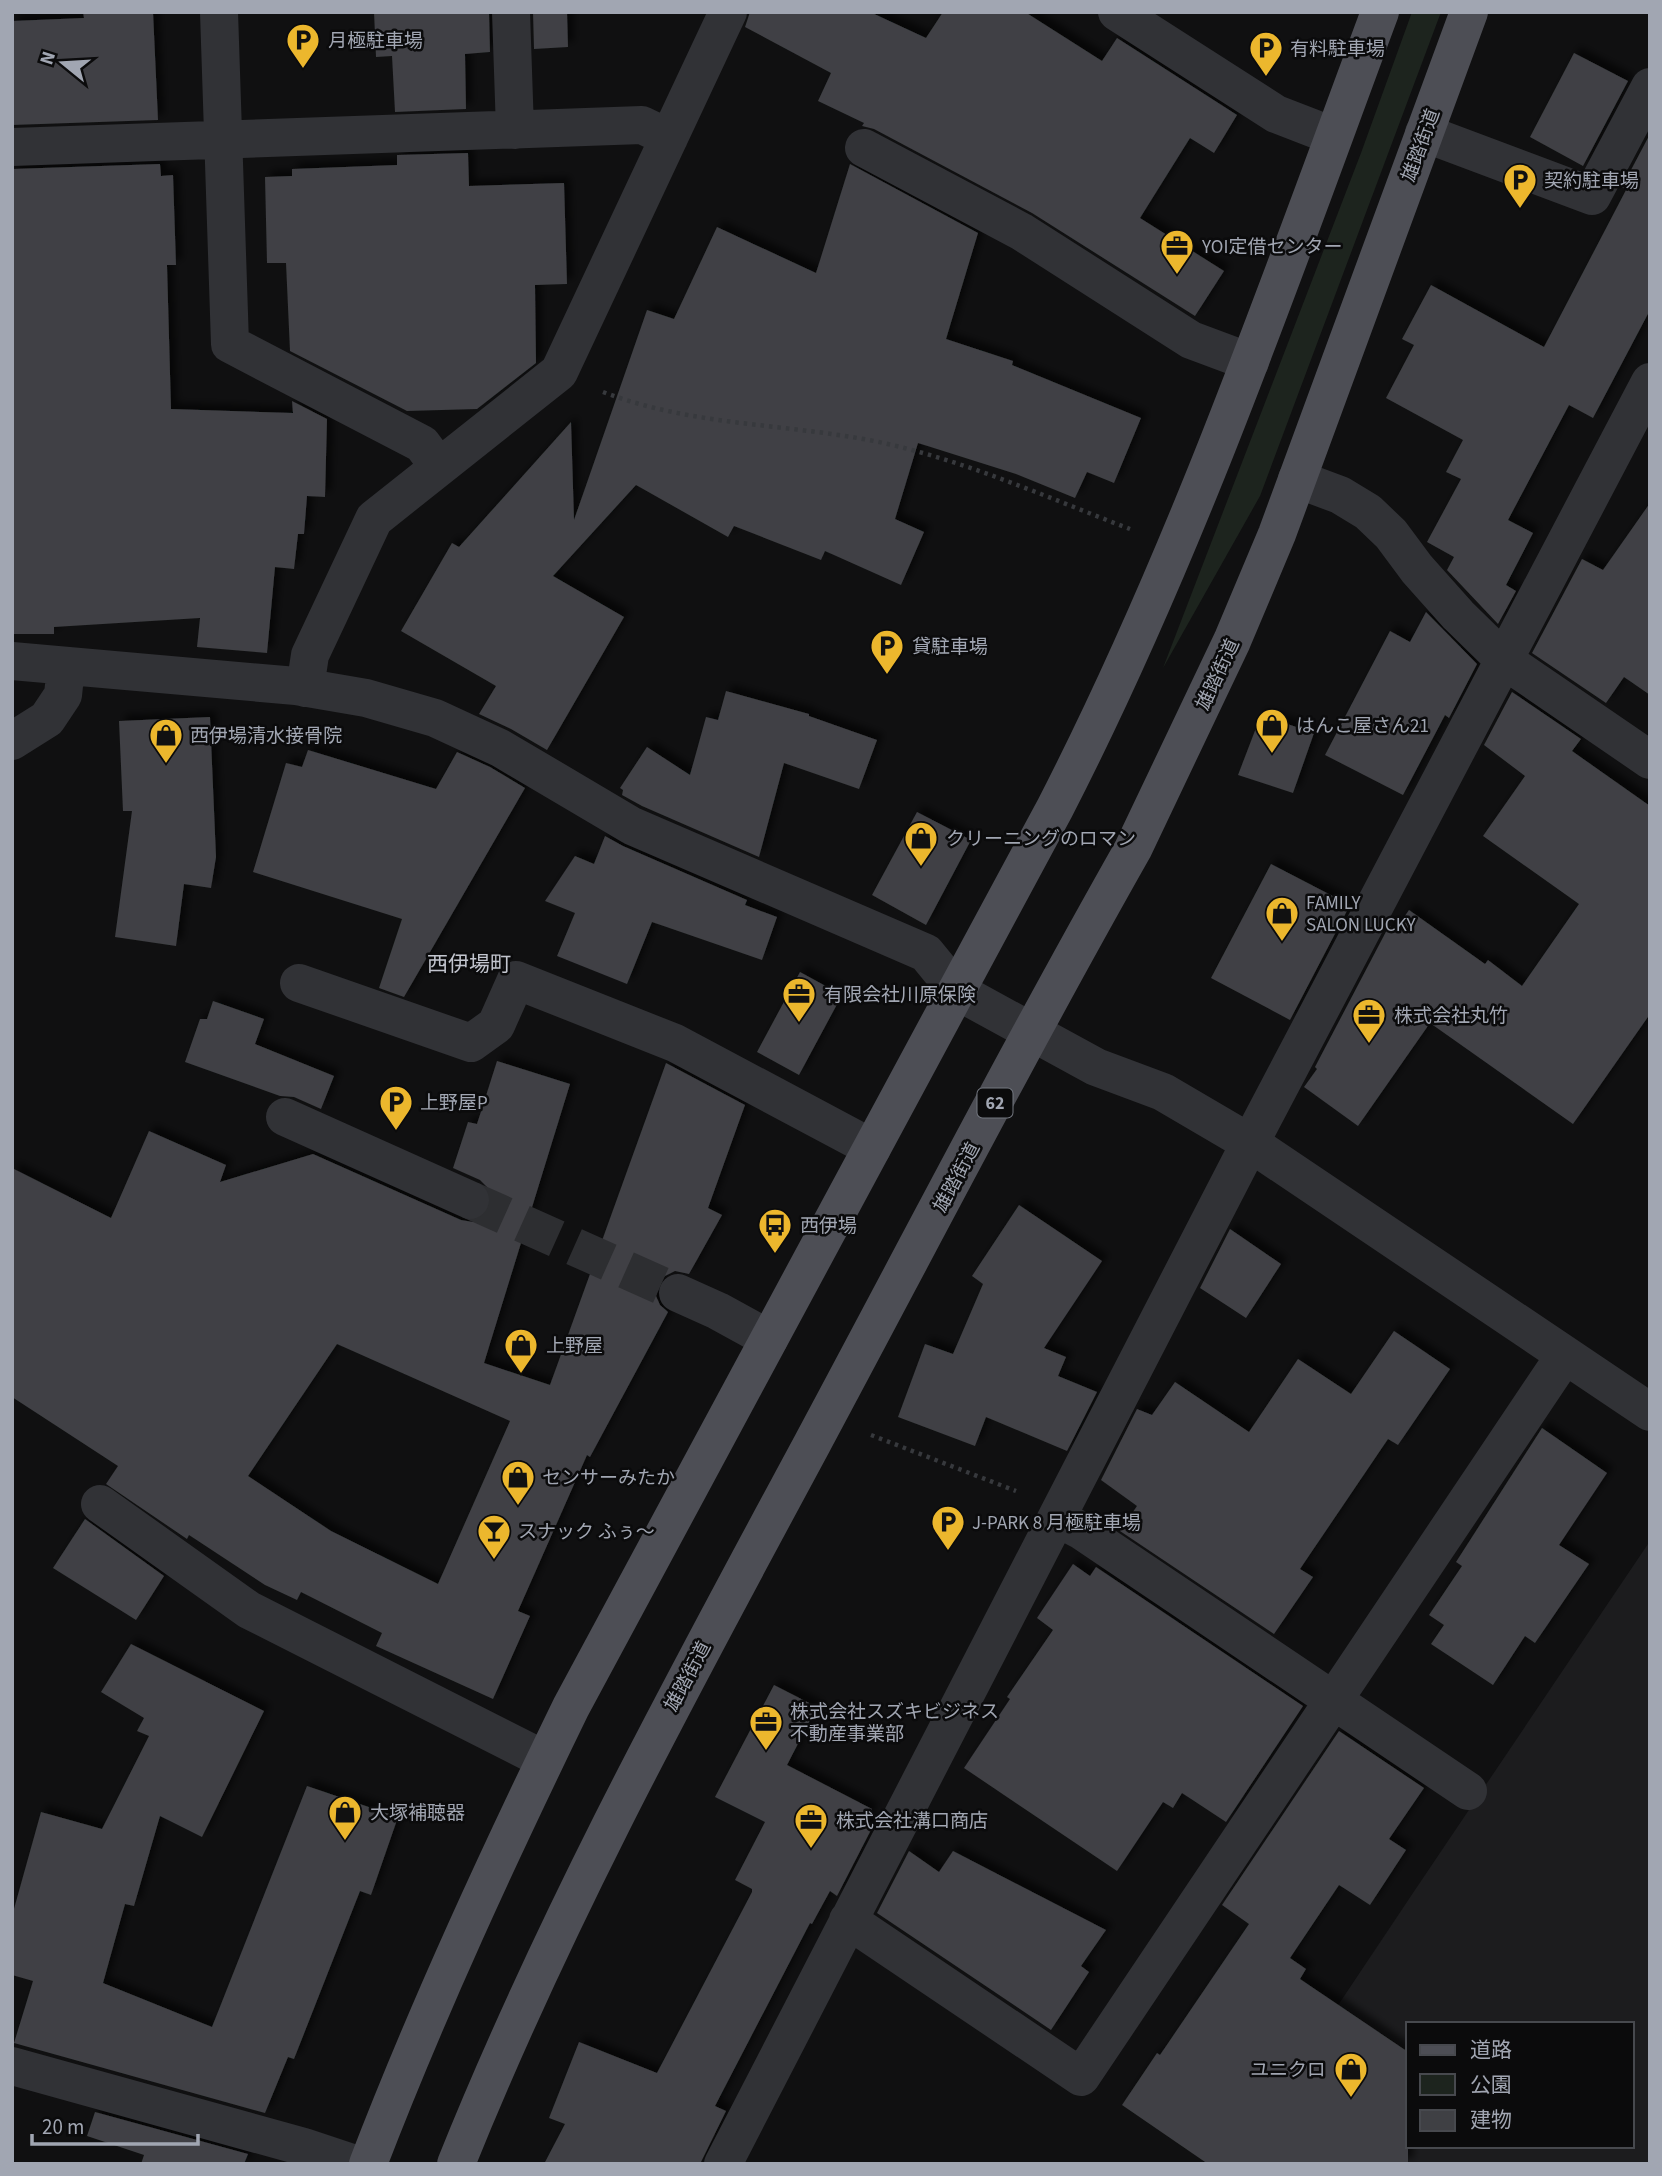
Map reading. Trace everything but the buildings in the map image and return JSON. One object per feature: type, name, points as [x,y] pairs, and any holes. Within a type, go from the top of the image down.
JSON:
[{"type":"main road","points":[[368,2164],[460,1940],[545,1760],[631,1593],[957,991],[1106,708],[1186,525],[1250,362],[1380,12]]},
{"type":"main road","name":"雄踏街道","points":[[456,2164],[537,1976],[648,1749],[1133,849],[1184,746],[1278,534],[1469,12]]},
{"type":"street","points":[[219,12],[230,344],[422,444],[439,467]]},
{"type":"street","points":[[511,12],[515,130]]},
{"type":"street","points":[[306,688],[310,655],[374,519],[559,372],[728,12]]},
{"type":"street","points":[[1117,12],[1276,114],[1333,136]]},
{"type":"street","points":[[1424,133],[1592,196],[1650,87]]},
{"type":"street","points":[[12,147],[642,125],[669,138]]},
{"type":"street","points":[[864,148],[1022,232],[1191,340],[1250,362]]},
{"type":"street","points":[[723,2164],[1250,1143],[1650,382]]},
{"type":"street","points":[[1297,479],[1340,495],[1368,512],[1391,534],[1451,607],[1504,660],[1650,760]]},
{"type":"street","points":[[12,661],[306,688],[366,698],[435,718],[500,748],[632,826],[926,953],[957,991],[1096,1066],[1163,1092],[1250,1143],[1650,1412]]},
{"type":"street","points":[[12,741],[47,719],[63,695],[66,666]]},
{"type":"street","points":[[299,984],[471,1043],[496,1025],[516,980],[675,1044],[872,1148]]},
{"type":"street","points":[[285,1118],[470,1200]]},
{"type":"street","points":[[678,1293],[769,1339]]},
{"type":"street","points":[[848,1920],[1081,2077],[1565,1355]]},
{"type":"street","points":[[100,1504],[249,1611],[545,1760]]},
{"type":"street","points":[[1057,1518],[1083,1531],[1468,1791]]},
{"type":"street","points":[[12,2066],[304,2147],[355,2164]]},
{"type":"path","points":[[559,372],[624,400],[669,413],[829,433],[924,454],[1135,530]]},
{"type":"path","points":[[869,1434],[1024,1494]]},
{"type":"shaded area","points":[[1650,1541],[1650,2164],[1232,2164],[1415,1890]]},
{"type":"green space","points":[[1412,12],[1441,12],[1260,496],[1163,668],[1361,153]]},
{"type":"tunnel","points":[[470,1200],[678,1293]]},
{"type":"place","name":"月極駐車場","points":[[303,70]]},
{"type":"place","name":"有料駐車場","points":[[1266,78]]},
{"type":"place","name":"契約駐車場","points":[[1520,210]]},
{"type":"place","name":"YOI定借センター","points":[[1177,276]]},
{"type":"place","name":"貸駐車場","points":[[887,676]]},
{"type":"place","name":"はんこ屋さん21","points":[[1272,755]]},
{"type":"place","name":"西伊場清水接骨院","points":[[166,765]]},
{"type":"place","name":"クリーニングのロマン","points":[[921,868]]},
{"type":"place","name":"FAMILY SALON LUCKY","points":[[1282,943]]},
{"type":"place","name":"有限会社川原保険","points":[[799,1024]]},
{"type":"place","name":"株式会社丸竹","points":[[1369,1045]]},
{"type":"place","name":"上野屋P","points":[[396,1132]]},
{"type":"place","name":"西伊場","points":[[775,1255]]},
{"type":"place","name":"上野屋","points":[[521,1375]]},
{"type":"place","name":"センサーみたか","points":[[518,1507]]},
{"type":"place","name":"J-PARK 8 月極駐車場","points":[[948,1552]]},
{"type":"place","name":"スナック ふぅ～","points":[[494,1561]]},
{"type":"place","name":"株式会社スズキビジネス 不動産事業部","points":[[766,1752]]},
{"type":"place","name":"大塚補聴器","points":[[345,1842]]},
{"type":"place","name":"株式会社溝口商店","points":[[811,1850]]},
{"type":"place","name":"ユニクロ","points":[[1351,2099]]},
{"type":"district","name":"西伊場町","points":[[469,964]]}]
